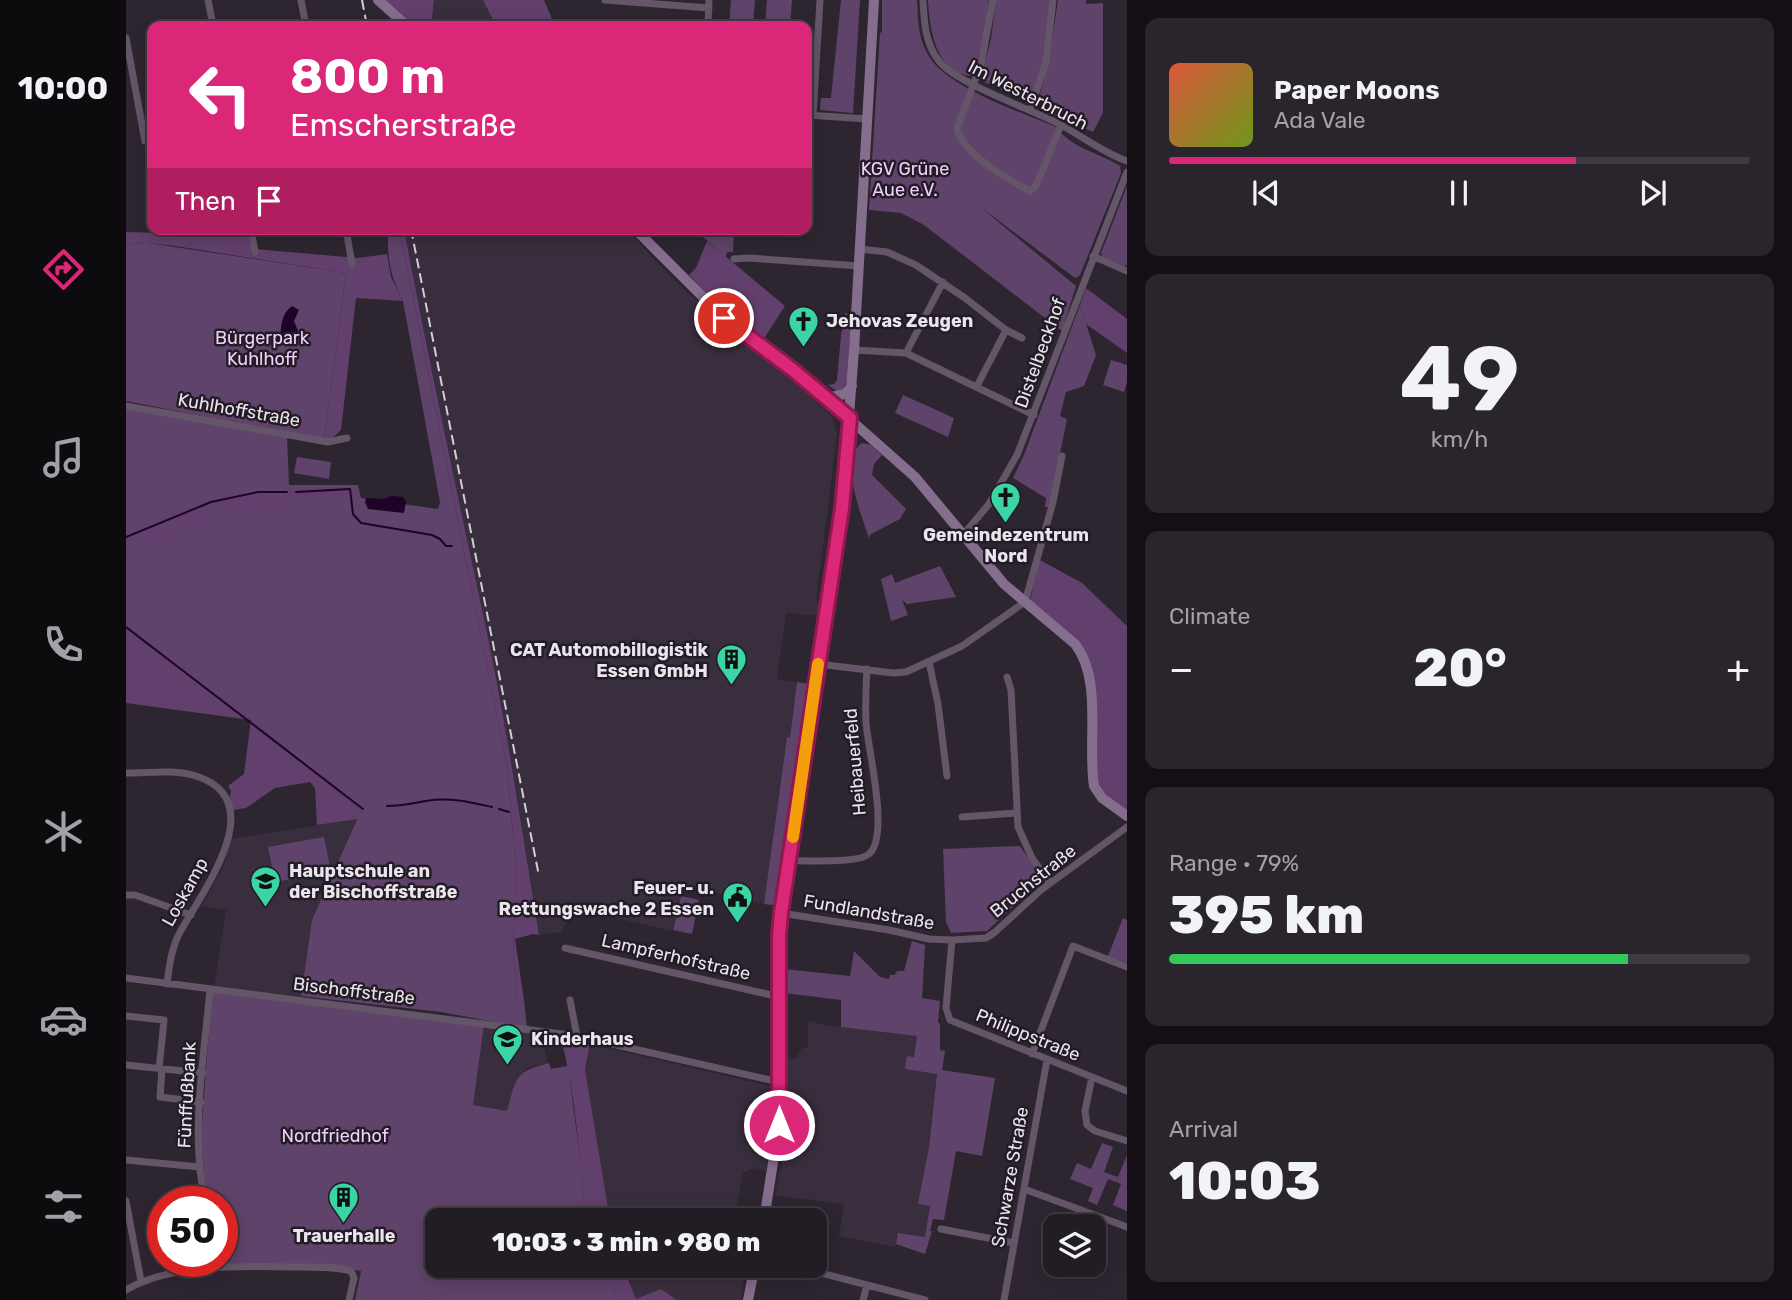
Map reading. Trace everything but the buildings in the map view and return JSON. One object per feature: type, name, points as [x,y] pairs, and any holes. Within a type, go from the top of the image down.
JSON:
[{"type":"main road","points":[[378,0],[401,21]]},
{"type":"main road","points":[[766,1208],[777,1147],[781,913],[842,508],[855,350],[874,0]]},
{"type":"main road","points":[[641,235],[724,318],[827,398],[915,477],[1004,584],[1075,644],[1082,654],[1090,684],[1094,786],[1102,798],[1127,816]]},
{"type":"main road","points":[[827,398],[845,394],[852,386]]},
{"type":"main road","points":[[847,450],[855,440],[870,436]]},
{"type":"main road","points":[[748,1300],[752,1278]]},
{"type":"street","points":[[208,0],[212,21]]},
{"type":"street","points":[[301,0],[305,21]]},
{"type":"street","points":[[605,0],[709,4]]},
{"type":"street","points":[[812,96],[820,0]]},
{"type":"street","name":"Im Westerbruch","points":[[923,0],[924,23],[933,54],[946,69],[1061,125],[1092,146],[1126,158]]},
{"type":"street","points":[[993,0],[986,48],[957,133],[990,167],[1030,191],[1036,186],[1061,125]]},
{"type":"street","points":[[1030,110],[1046,62],[1053,0]]},
{"type":"street","points":[[126,38],[145,141]]},
{"type":"street","points":[[812,50],[817,50]]},
{"type":"street","points":[[812,115],[868,119]]},
{"type":"street","name":"Distelbeckhof","points":[[963,535],[989,504],[1006,477],[1034,415],[1127,172]]},
{"type":"street","points":[[252,235],[255,252]]},
{"type":"street","points":[[347,235],[352,264]]},
{"type":"street","points":[[860,249],[895,254],[943,282],[1006,330],[1022,338]]},
{"type":"street","points":[[1093,256],[1127,271]]},
{"type":"street","points":[[734,260],[749,258],[859,266]]},
{"type":"street","points":[[906,353],[943,282]]},
{"type":"street","points":[[977,386],[1006,330]]},
{"type":"street","points":[[855,350],[906,353],[1034,415]]},
{"type":"street","name":"Kuhlhoffstraße","points":[[126,406],[328,442],[347,438]]},
{"type":"street","points":[[818,664],[900,673],[962,646],[1025,603],[1053,502],[1062,456]]},
{"type":"street","points":[[929,662],[938,704],[947,776]]},
{"type":"street","name":"Heibauerfeld","points":[[789,861],[858,859],[869,854],[874,846],[877,792],[866,727],[867,669]]},
{"type":"street","points":[[1007,677],[1011,690],[1016,813],[1025,845],[1050,883]]},
{"type":"street","name":"Loskamp","points":[[126,772],[197,776],[217,786],[226,801],[230,825],[224,852],[209,886],[175,945],[167,984]]},
{"type":"street","points":[[962,817],[1016,813]]},
{"type":"street","name":"Bruchstraße","points":[[952,940],[989,937],[1050,883],[1127,827]]},
{"type":"street","points":[[126,895],[135,895],[191,915]]},
{"type":"street","name":"Fundlandstraße","points":[[781,913],[929,939],[952,940]]},
{"type":"street","name":"Philippstraße","points":[[952,940],[947,1017],[954,1023],[1127,1091]]},
{"type":"street","points":[[1032,1054],[1073,946],[1127,968]]},
{"type":"street","name":"Lampferhofstraße","points":[[565,948],[780,997]]},
{"type":"street","name":"Bischoffstraße","points":[[126,978],[577,1036],[779,1082]]},
{"type":"street","name":"Fünffußbank","points":[[203,1186],[200,1167],[201,1102],[210,989]]},
{"type":"street","points":[[570,1000],[577,1036]]},
{"type":"street","points":[[126,1016],[164,1020],[160,1097],[201,1102]]},
{"type":"street","name":"Schwarze Straße","points":[[1004,1300],[1047,1060]]},
{"type":"street","points":[[126,1065],[203,1073]]},
{"type":"street","name":"Philippstraße","points":[[1092,1077],[1085,1111],[1087,1125],[1095,1131],[1127,1141]]},
{"type":"street","points":[[126,1160],[200,1167]]},
{"type":"street","points":[[1024,1189],[1127,1227]]},
{"type":"street","points":[[126,1201],[141,1281]]},
{"type":"street","points":[[941,1229],[1014,1243]]},
{"type":"street","points":[[238,1265],[351,1271],[353,1283],[349,1300]]},
{"type":"street","points":[[827,1275],[925,1300]]},
{"type":"street","points":[[126,1290],[141,1281],[159,1277]]},
{"type":"street","points":[[863,1300],[867,1285]]},
{"type":"shaded area","points":[[381,0],[434,0],[432,21],[405,21]]},
{"type":"shaded area","points":[[434,0],[483,0],[494,21],[432,21]]},
{"type":"shaded area","points":[[483,0],[544,0],[553,21],[494,21]]},
{"type":"shaded area","points":[[126,232],[147,233],[147,235],[251,235],[253,249],[358,258],[387,254],[391,277],[403,301],[356,298],[341,430],[329,441],[324,440],[346,273],[175,246],[126,244]]},
{"type":"shaded area","points":[[400,235],[405,235],[490,646],[539,935],[515,939],[524,1000],[517,1003],[513,954],[516,869],[507,766]]},
{"type":"shaded area","points":[[405,235],[632,235],[672,278],[718,320],[833,418],[837,434],[816,601],[822,602],[819,616],[786,613],[777,679],[797,682],[764,904],[683,885],[672,931],[574,908],[561,932],[539,935],[515,783],[481,606],[461,519]]},
{"type":"shaded area","points":[[707,241],[785,306],[761,343],[723,311],[689,275],[696,268]]},
{"type":"shaded area","points":[[1086,288],[1127,319],[1127,353],[1086,324],[1080,305]]},
{"type":"shaded area","points":[[292,306],[299,310],[294,321],[298,337],[287,343],[280,339],[281,325]]},
{"type":"shaded area","points":[[331,488],[348,490],[349,501],[287,505],[241,513],[127,556],[126,563],[126,538],[221,500],[273,491]]},
{"type":"shaded area","points":[[403,497],[406,501],[404,513],[368,509],[365,502],[366,498],[383,499]]},
{"type":"shaded area","points":[[1038,559],[1082,583],[1127,626],[1127,810],[1106,796],[1097,781],[1092,667],[1074,639],[1030,602]]},
{"type":"shaded area","points":[[126,629],[250,720],[126,703]]},
{"type":"shaded area","points":[[251,721],[361,811],[358,819],[317,825],[315,788],[310,782],[275,788],[246,808],[233,810],[228,786],[244,774]]},
{"type":"shaded area","name":"Hauptschule an der Bischoffstraße","points":[[358,819],[312,920],[301,996],[214,988],[226,910],[201,906],[222,870],[231,839]]},
{"type":"shaded area","points":[[808,1021],[918,1035],[914,1057],[937,1074],[919,1204],[930,1206],[925,1238],[898,1233],[896,1247],[839,1236],[844,1204],[775,1196],[784,1150],[786,1059],[796,1059],[802,1048],[808,1048]]},
{"type":"shaded area","name":"Kinderhaus","points":[[484,1025],[540,1031],[548,1063],[527,1068],[515,1083],[507,1111],[472,1105]]},
{"type":"shaded area","points":[[560,1034],[590,1044],[585,1069],[608,1208],[583,1208],[574,1103]]},
{"type":"shaded area","points":[[590,1044],[774,1087],[766,1171],[754,1168],[743,1173],[736,1208],[608,1208],[585,1069]]},
{"type":"shaded area","points":[[608,1278],[627,1278],[636,1299],[661,1289],[677,1300],[617,1300]]},
{"type":"shaded area","points":[[627,1278],[744,1278],[741,1300],[677,1300],[661,1290],[636,1300]]},
{"type":"green space","points":[[731,0],[755,0],[753,21],[729,21]]},
{"type":"green space","points":[[767,0],[792,0],[790,21],[765,21]]},
{"type":"green space","points":[[841,0],[860,0],[853,113],[820,110],[821,98],[831,98]]},
{"type":"green space","name":"KGV Grüne Aue e.V.","points":[[882,0],[917,0],[924,47],[936,65],[949,77],[1004,106],[1056,127],[1078,145],[1120,166],[1121,173],[1080,275],[1075,278],[979,206],[1076,286],[1062,331],[924,225],[901,213],[869,210]]},
{"type":"green space","points":[[928,0],[989,0],[984,39],[973,76],[960,73],[943,59],[933,36]]},
{"type":"green space","points":[[996,0],[1051,0],[1042,67],[1028,102],[980,80],[991,39]]},
{"type":"green space","points":[[1058,0],[1086,0],[1086,4],[1103,3],[1103,113],[1093,132],[1037,105],[1049,60]]},
{"type":"green space","points":[[1127,186],[1125,266],[1103,257],[1101,253]]},
{"type":"green space","points":[[388,235],[400,235],[507,766],[516,869],[513,954],[517,1002],[524,1000],[527,1028],[441,1012],[301,996],[312,920],[361,811],[261,728],[126,629],[126,407],[287,436],[289,485],[358,485],[361,498],[438,509],[440,502],[403,301],[390,267]]},
{"type":"green space","points":[[701,235],[734,235],[733,252],[727,252],[726,257]]},
{"type":"green space","name":"Bürgerpark Kuhlhoff","points":[[148,243],[346,273],[324,440],[126,401],[126,244]]},
{"type":"green space","points":[[1080,305],[1096,355],[1084,386],[1066,392],[1060,416],[1067,419],[1049,507],[1045,507],[1046,498],[1013,478]]},
{"type":"green space","points":[[845,313],[851,315],[847,382],[838,392],[828,385],[837,380]]},
{"type":"green space","points":[[1111,360],[1127,365],[1124,392],[1103,385]]},
{"type":"green space","points":[[903,395],[954,418],[948,437],[895,413]]},
{"type":"green space","points":[[862,443],[871,445],[882,455],[874,464],[872,475],[906,509],[900,519],[871,534],[869,538],[857,503],[852,475],[855,451]]},
{"type":"green space","points":[[297,457],[331,462],[329,479],[294,473]]},
{"type":"green space","points":[[940,566],[956,597],[907,604],[902,600],[908,615],[891,621],[881,579],[892,574],[895,583]]},
{"type":"green space","points":[[797,682],[809,684],[777,900],[772,905],[764,904],[787,737],[790,738]]},
{"type":"green space","points":[[324,837],[331,872],[275,882],[268,847]]},
{"type":"green space","points":[[1020,846],[1039,874],[1040,882],[987,931],[951,933],[946,922],[943,849]]},
{"type":"green space","points":[[681,896],[699,900],[692,934],[673,930]]},
{"type":"green space","points":[[1123,918],[1127,920],[1127,963],[1108,956]]},
{"type":"green space","points":[[912,941],[925,945],[922,998],[940,1001],[940,1050],[945,1051],[942,1070],[995,1078],[982,1156],[956,1151],[944,1220],[933,1219],[925,1254],[896,1244],[898,1233],[925,1237],[930,1206],[918,1204],[929,1147],[937,1074],[905,1069],[907,1056],[914,1057],[917,1036],[841,1027],[841,1000],[784,993],[784,969],[850,976],[854,951],[880,977],[889,979],[890,975],[895,975],[897,971],[904,971]]},
{"type":"green space","name":"Nordfriedhof","points":[[212,991],[484,1025],[473,1105],[507,1111],[515,1083],[523,1073],[549,1063],[551,1069],[568,1066],[583,1208],[425,1208],[425,1278],[608,1278],[617,1300],[355,1300],[361,1271],[339,1267],[238,1266],[238,1186],[205,1186],[201,1135]]},
{"type":"green space","points":[[1102,1143],[1113,1147],[1104,1172],[1118,1177],[1127,1155],[1127,1211],[1113,1205],[1121,1184],[1108,1179],[1097,1205],[1088,1201],[1093,1188],[1070,1179],[1077,1163],[1091,1169]]},
{"type":"waterway","points":[[296,492],[350,489],[353,514],[361,523],[432,535],[446,546],[452,546]]},
{"type":"waterway","points":[[126,537],[211,502],[258,492],[287,492]]},
{"type":"waterway","points":[[126,627],[363,809]]},
{"type":"waterway","points":[[387,806],[443,800],[492,807]]},
{"type":"waterway","points":[[499,809],[509,812]]},
{"type":"railway","points":[[362,0],[366,21]]},
{"type":"railway","points":[[412,235],[539,876]]},
{"type":"slow traffic","points":[[793,837],[818,664]]},
{"type":"place","name":"Jehovas Zeugen","points":[[803,348]]},
{"type":"place","name":"Gemeindezentrum Nord","points":[[1006,524]]},
{"type":"place","name":"CAT Automobillogistik Essen GmbH","points":[[731,687]]},
{"type":"place","name":"Hauptschule an der Bischoffstraße","points":[[266,908]]},
{"type":"place","name":"Feuer- u. Rettungswache 2 Essen","points":[[737,925]]},
{"type":"place","name":"Kinderhaus","points":[[508,1066]]},
{"type":"place","name":"Trauerhalle","points":[[344,1225]]},
{"type":"route","points":[[724,318],[793,370],[850,418],[842,508],[781,913],[779,1125]]}]
